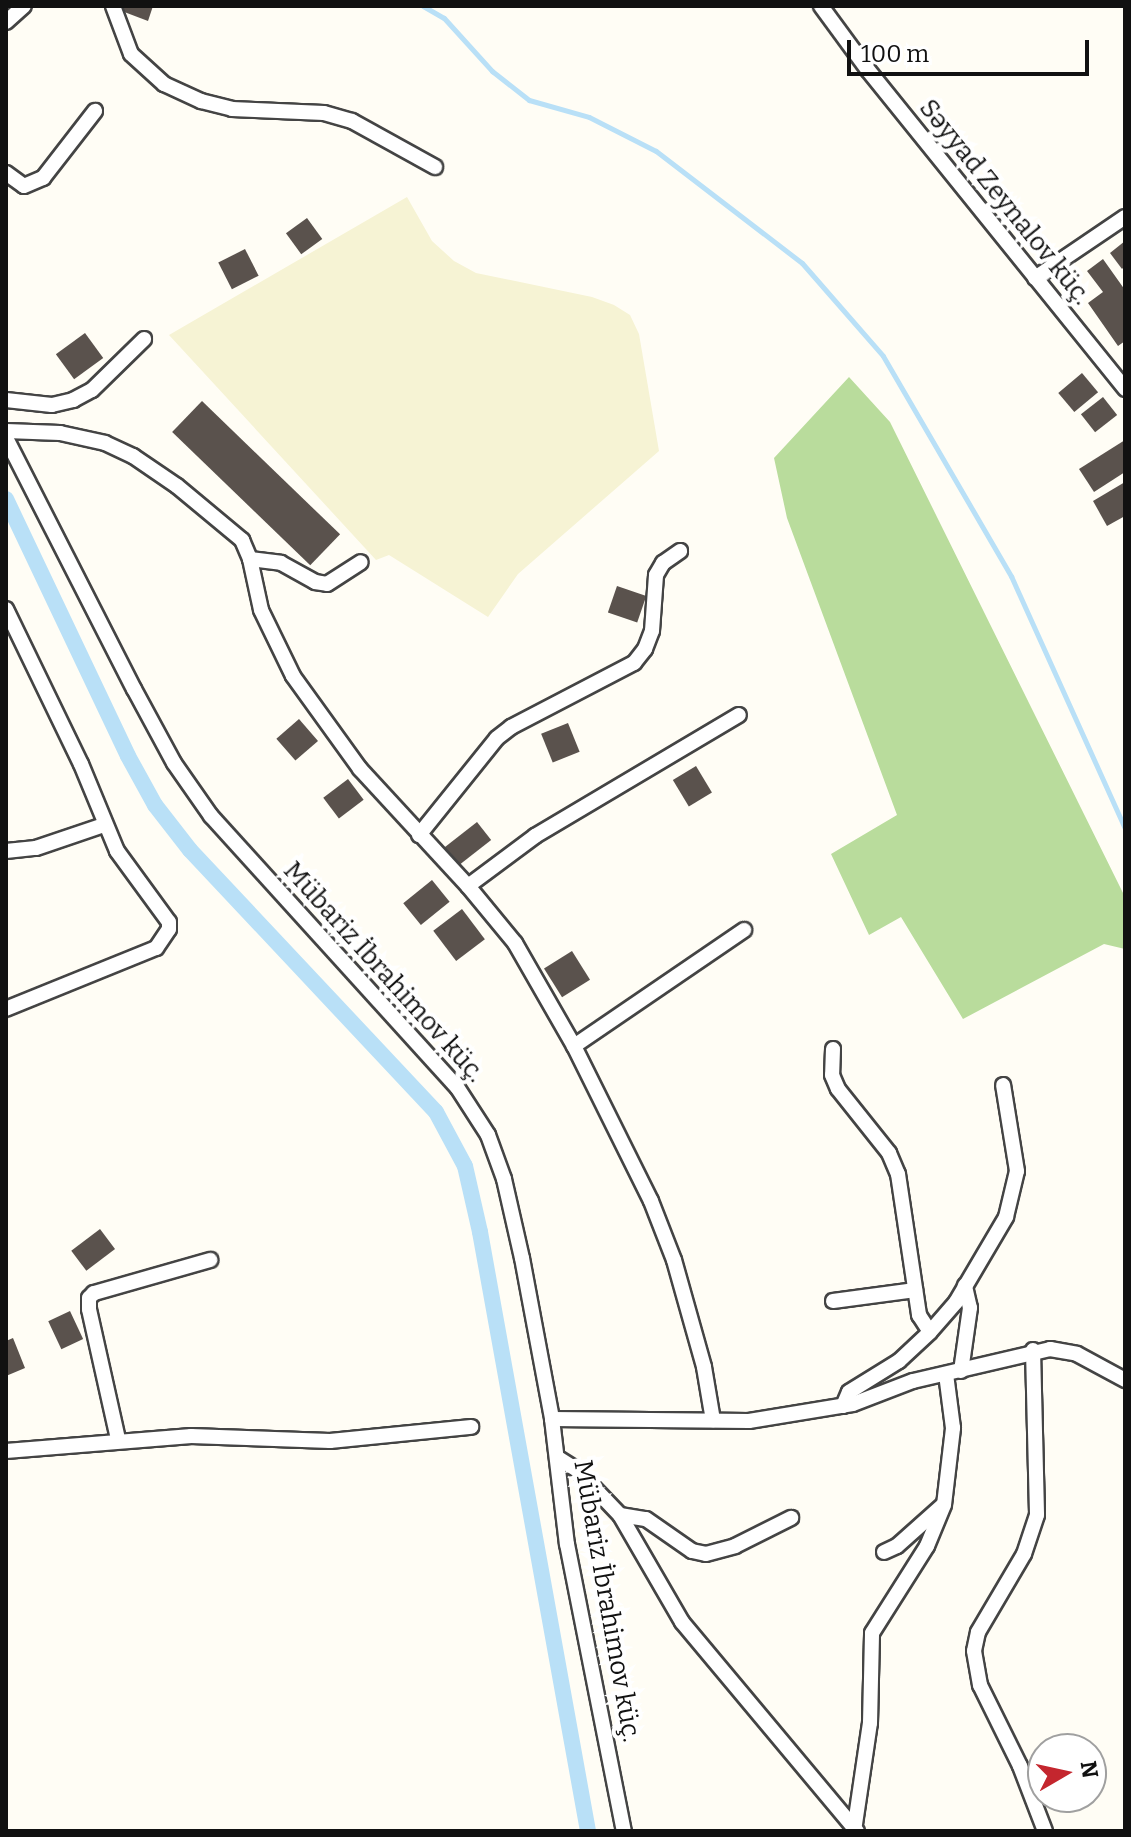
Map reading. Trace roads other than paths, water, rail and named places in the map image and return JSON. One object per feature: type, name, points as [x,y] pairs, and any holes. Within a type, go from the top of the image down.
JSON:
[{"type":"street","points":[[6,22],[24,6]]},
{"type":"street","points":[[113,6],[131,54],[164,84],[201,101],[232,109],[324,113],[352,121],[435,167]]},
{"type":"street","name":"Səyyad Zeynalov küç.","points":[[821,6],[868,70],[1125,389]]},
{"type":"street","points":[[6,173],[24,186],[43,178],[95,111]]},
{"type":"street","points":[[1035,278],[1125,217]]},
{"type":"street","points":[[6,400],[52,405],[73,400],[92,390],[144,339]]},
{"type":"street","points":[[6,431],[60,433],[105,443],[133,456],[225,522],[242,540],[250,559],[261,610],[293,676],[360,769],[468,886],[515,943],[574,1046],[651,1201],[674,1260],[701,1354],[713,1420]]},
{"type":"street","name":"Mübariz İbrahimov küç.","points":[[6,438],[160,738],[211,816],[474,1109],[504,1179],[552,1419],[567,1544],[624,1831]]},
{"type":"street","points":[[419,835],[497,738],[511,727],[634,663],[645,649],[652,631],[656,575],[663,563],[680,551]]},
{"type":"street","points":[[250,559],[281,563],[315,582],[327,584],[361,562]]},
{"type":"street","points":[[6,609],[81,764],[117,851],[169,922],[165,940],[156,948],[6,1009]]},
{"type":"street","points":[[468,886],[535,836],[739,715]]},
{"type":"street","points":[[6,851],[36,848],[104,825]]},
{"type":"street","points":[[574,1046],[744,930]]},
{"type":"street","points":[[833,1049],[832,1075],[838,1089],[889,1153],[898,1174],[919,1315],[930,1332]]},
{"type":"street","points":[[843,1406],[849,1392],[899,1361],[930,1332],[965,1286],[1006,1217],[1015,1189],[1016,1148],[1003,1085]]},
{"type":"street","points":[[118,1439],[89,1298],[94,1293],[210,1260]]},
{"type":"street","points":[[855,1830],[870,1723],[872,1633],[927,1546],[944,1505],[953,1428],[953,1372],[970,1308],[965,1286]]},
{"type":"street","points":[[833,1301],[915,1290]]},
{"type":"street","points":[[552,1419],[749,1421],[843,1406],[1033,1350],[1062,1350],[1077,1354],[1125,1380]]},
{"type":"street","points":[[1033,1350],[1037,1515],[1024,1554],[978,1632],[974,1651],[980,1685],[1020,1766],[1045,1831]]},
{"type":"street","points":[[6,1451],[118,1439],[191,1436],[330,1441],[471,1427]]},
{"type":"street","points":[[558,1458],[577,1470],[620,1515],[682,1622],[855,1830]]},
{"type":"street","points":[[884,1552],[897,1546],[944,1505]]},
{"type":"street","points":[[620,1515],[646,1519],[692,1551],[706,1554],[735,1546],[791,1518]]},
{"type":"waterway","points":[[423,6],[444,18],[492,71],[529,100],[589,117],[656,151],[802,263],[883,356],[1011,576],[1125,829]]},
{"type":"waterway","points":[[6,499],[128,756],[155,805],[190,850],[436,1112],[465,1166],[480,1232],[588,1831]]}]
